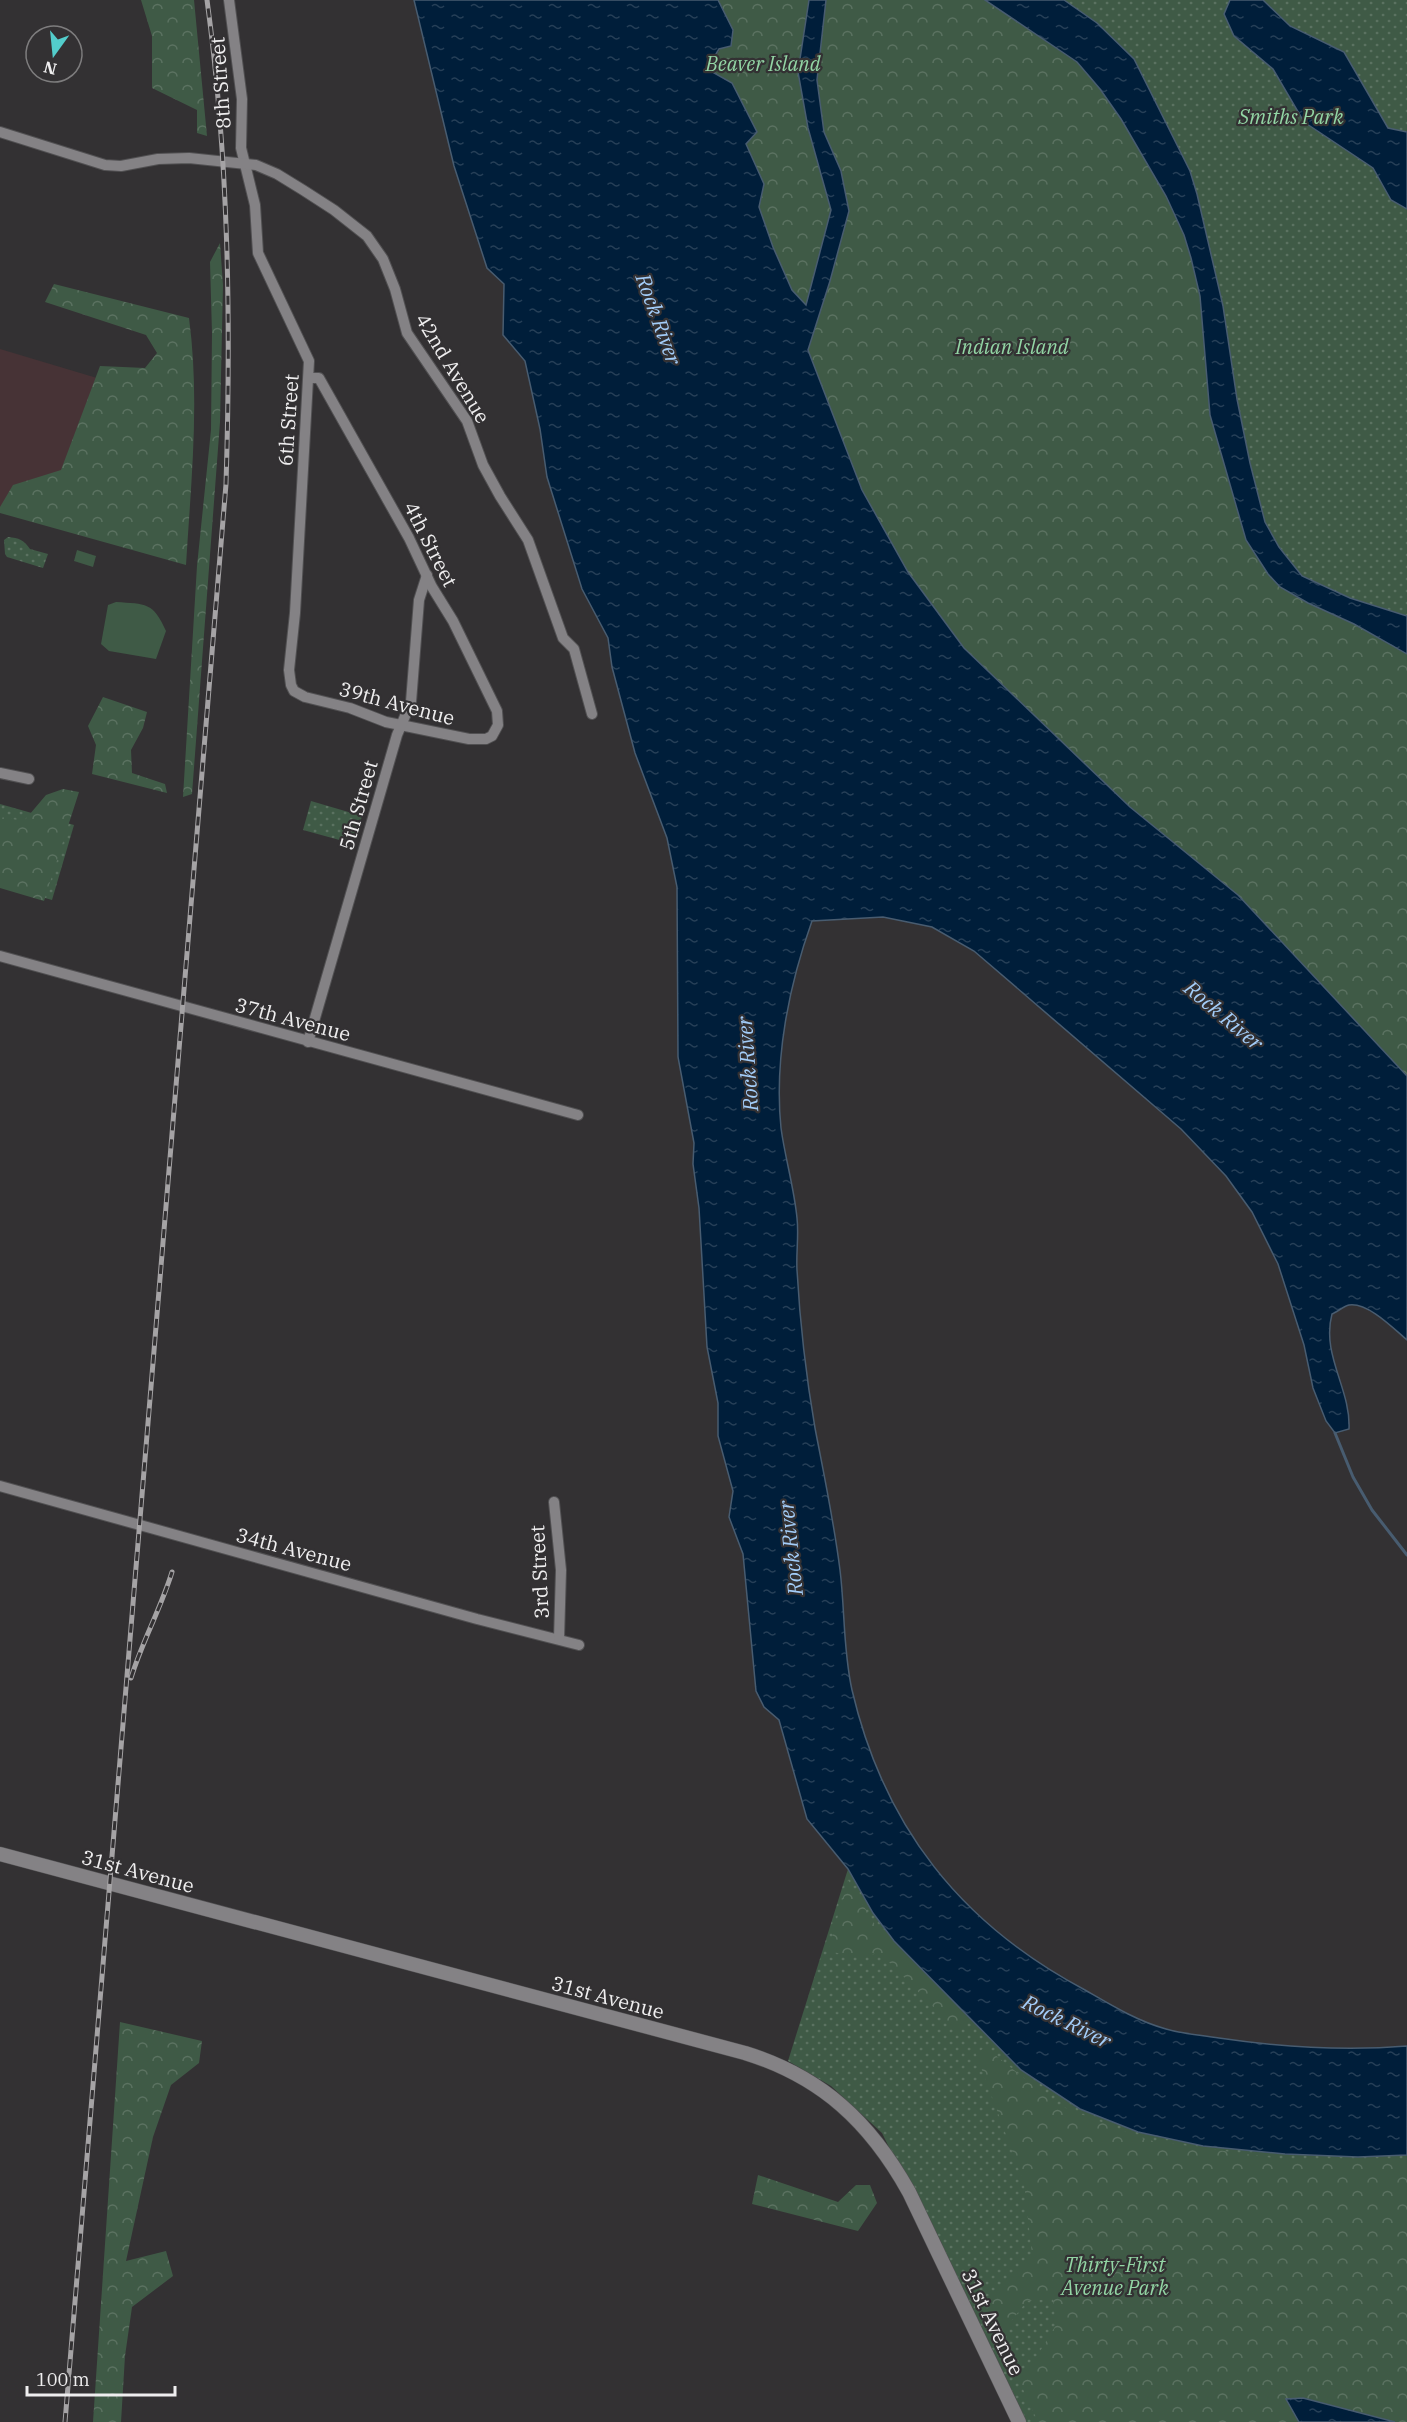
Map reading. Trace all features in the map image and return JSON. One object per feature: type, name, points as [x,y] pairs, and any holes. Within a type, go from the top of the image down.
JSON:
[{"type":"street","name":"8th Street","points":[[230,0],[242,99],[241,147],[244,163]]},
{"type":"street","name":"42nd Avenue","points":[[0,132],[105,165],[121,166],[158,159],[189,158],[256,165],[294,184],[351,222],[375,246],[383,259],[395,289],[407,333],[467,421],[483,465],[528,540],[563,638],[574,649],[592,714]]},
{"type":"street","name":"6th Street","points":[[244,163],[255,206],[258,253],[265,272],[304,347],[309,362],[310,378],[295,613],[289,670],[294,691]]},
{"type":"street","name":"4th Street","points":[[310,378],[319,378],[453,621],[498,711],[498,725],[492,736]]},
{"type":"street","name":"5th Street","points":[[308,1042],[402,725],[411,702],[419,600],[427,575]]},
{"type":"street","name":"39th Avenue","points":[[294,691],[305,697],[350,708],[386,722],[456,738],[486,739],[492,736]]},
{"type":"street","points":[[0,773],[29,779]]},
{"type":"street","name":"37th Avenue","points":[[0,956],[578,1115]]},
{"type":"street","name":"34th Avenue","points":[[0,1486],[579,1645]]},
{"type":"street","name":"3rd Street","points":[[554,1502],[561,1570],[559,1639]]},
{"type":"street","name":"31st Avenue","points":[[0,1854],[733,2050],[789,2069],[842,2103],[862,2124],[893,2164],[909,2192],[1019,2422]]},
{"type":"shaded area","points":[[0,349],[97,378],[56,524],[0,508]]},
{"type":"green space","points":[[141,0],[194,0],[207,136],[197,133],[197,110],[152,88],[152,36]]},
{"type":"green space","name":"Beaver Island","points":[[718,0],[809,0],[798,72],[831,210],[806,306],[792,290],[759,207],[764,184],[707,69],[733,30]]},
{"type":"green space","name":"Indian Island","points":[[826,0],[985,0],[1077,62],[1121,119],[1166,196],[1184,235],[1191,258],[1280,587],[1354,624],[1407,654],[1407,1076],[1238,895],[1130,807],[964,648],[908,572],[862,490],[808,350],[849,211],[841,171],[824,132],[817,80]]},
{"type":"green space","name":"Smiths Park","points":[[1064,0],[1407,0],[1407,616],[1350,598],[1302,576],[1279,547],[1265,522],[1237,399],[1223,306],[1197,194],[1156,102],[1097,23]]},
{"type":"green space","points":[[220,243],[223,285],[220,422],[192,794],[183,797],[197,566],[211,430],[210,262]]},
{"type":"green space","points":[[54,284],[189,318],[194,411],[186,565],[0,513],[0,507],[13,485],[61,470],[100,366],[145,368],[157,353],[146,335],[45,302]]},
{"type":"green space","points":[[8,537],[21,540],[30,549],[48,554],[43,568],[7,557],[4,540]]},
{"type":"green space","points":[[77,550],[96,556],[93,567],[74,561]]},
{"type":"green space","points":[[116,602],[142,604],[157,615],[166,631],[156,659],[109,651],[101,644],[108,605]]},
{"type":"green space","points":[[103,697],[147,712],[143,728],[131,750],[132,773],[165,784],[167,793],[92,774],[96,745],[88,726]]},
{"type":"green space","points":[[63,789],[79,792],[44,901],[0,888],[0,817],[24,821],[46,795]]},
{"type":"green space","points":[[311,801],[362,816],[354,844],[303,830]]},
{"type":"green space","points":[[0,804],[74,825],[52,900],[0,885]]},
{"type":"green space","name":"Thirty-First Avenue Park","points":[[848,1869],[873,1913],[894,1941],[1021,2070],[1138,2132],[1203,2146],[1285,2154],[1358,2157],[1407,2155],[1407,2422],[1024,2422],[882,2133],[831,2086],[788,2061]]},
{"type":"green space","points":[[848,1880],[880,1933],[969,2022],[957,2031],[879,1952],[861,1958],[828,1951]]},
{"type":"green space","points":[[120,2022],[202,2041],[199,2063],[171,2085],[153,2137],[126,2261],[166,2251],[173,2276],[132,2307],[125,2356],[121,2422],[93,2422]]},
{"type":"green space","name":"Thirty-First Avenue Park","points":[[985,2047],[1058,2105],[1147,2140],[1280,2159],[1407,2161],[1407,2422],[1395,2422],[1302,2398],[1286,2399],[1299,2422],[1038,2422],[1016,2374],[1031,2366],[1056,2325],[1053,2299],[1027,2301],[1005,2329],[1008,2350],[1002,2354],[989,2302],[1032,2255],[1024,2183],[976,2054]]},
{"type":"green space","points":[[758,2175],[838,2202],[856,2185],[870,2185],[877,2203],[858,2231],[752,2204]]},
{"type":"water","name":"Rock River","points":[[414,0],[718,0],[733,30],[731,46],[719,49],[707,69],[732,83],[757,132],[746,144],[764,184],[759,207],[792,290],[806,305],[831,210],[808,128],[798,72],[809,0],[826,0],[817,80],[824,132],[841,171],[849,211],[808,350],[862,490],[908,572],[964,648],[1130,807],[1238,895],[1407,1076],[1407,1340],[1380,1317],[1356,1305],[1349,1305],[1332,1314],[1330,1344],[1346,1400],[1349,1429],[1335,1433],[1326,1421],[1313,1388],[1304,1345],[1278,1264],[1252,1212],[1226,1176],[1181,1129],[974,951],[932,927],[883,917],[812,921],[796,971],[785,1023],[779,1102],[781,1128],[797,1218],[797,1270],[804,1350],[815,1428],[838,1552],[849,1675],[866,1740],[884,1785],[907,1828],[934,1867],[965,1902],[1001,1935],[1041,1964],[1114,2007],[1145,2022],[1179,2032],[1265,2044],[1336,2048],[1407,2046],[1407,2155],[1358,2157],[1285,2154],[1203,2146],[1138,2132],[1080,2109],[1021,2070],[894,1941],[873,1913],[848,1869],[807,1819],[779,1720],[764,1707],[756,1691],[743,1554],[729,1517],[733,1491],[718,1436],[718,1403],[707,1347],[699,1208],[693,1164],[694,1143],[678,1057],[677,887],[667,838],[635,753],[612,667],[608,638],[582,589],[547,477],[540,429],[525,361],[503,335],[504,284],[487,268],[454,166]]},
{"type":"water","points":[[985,0],[1064,0],[1097,23],[1134,59],[1190,171],[1197,194],[1223,306],[1237,399],[1265,522],[1279,547],[1302,576],[1350,598],[1407,616],[1407,654],[1354,624],[1280,587],[1268,574],[1246,540],[1210,415],[1200,296],[1184,235],[1166,196],[1121,119],[1077,62]]},
{"type":"water","points":[[1230,0],[1263,0],[1290,26],[1344,52],[1388,128],[1407,132],[1407,209],[1391,200],[1373,168],[1304,122],[1273,69],[1234,36],[1224,14]]},
{"type":"water","points":[[1303,2398],[1395,2422],[1299,2422],[1286,2399]]},
{"type":"waterway","points":[[1335,1433],[1353,1477],[1372,1510],[1407,1555]]},
{"type":"railway","points":[[65,2422],[226,484],[227,242],[220,121],[207,0]]},
{"type":"railway","points":[[131,1678],[172,1572]]}]
